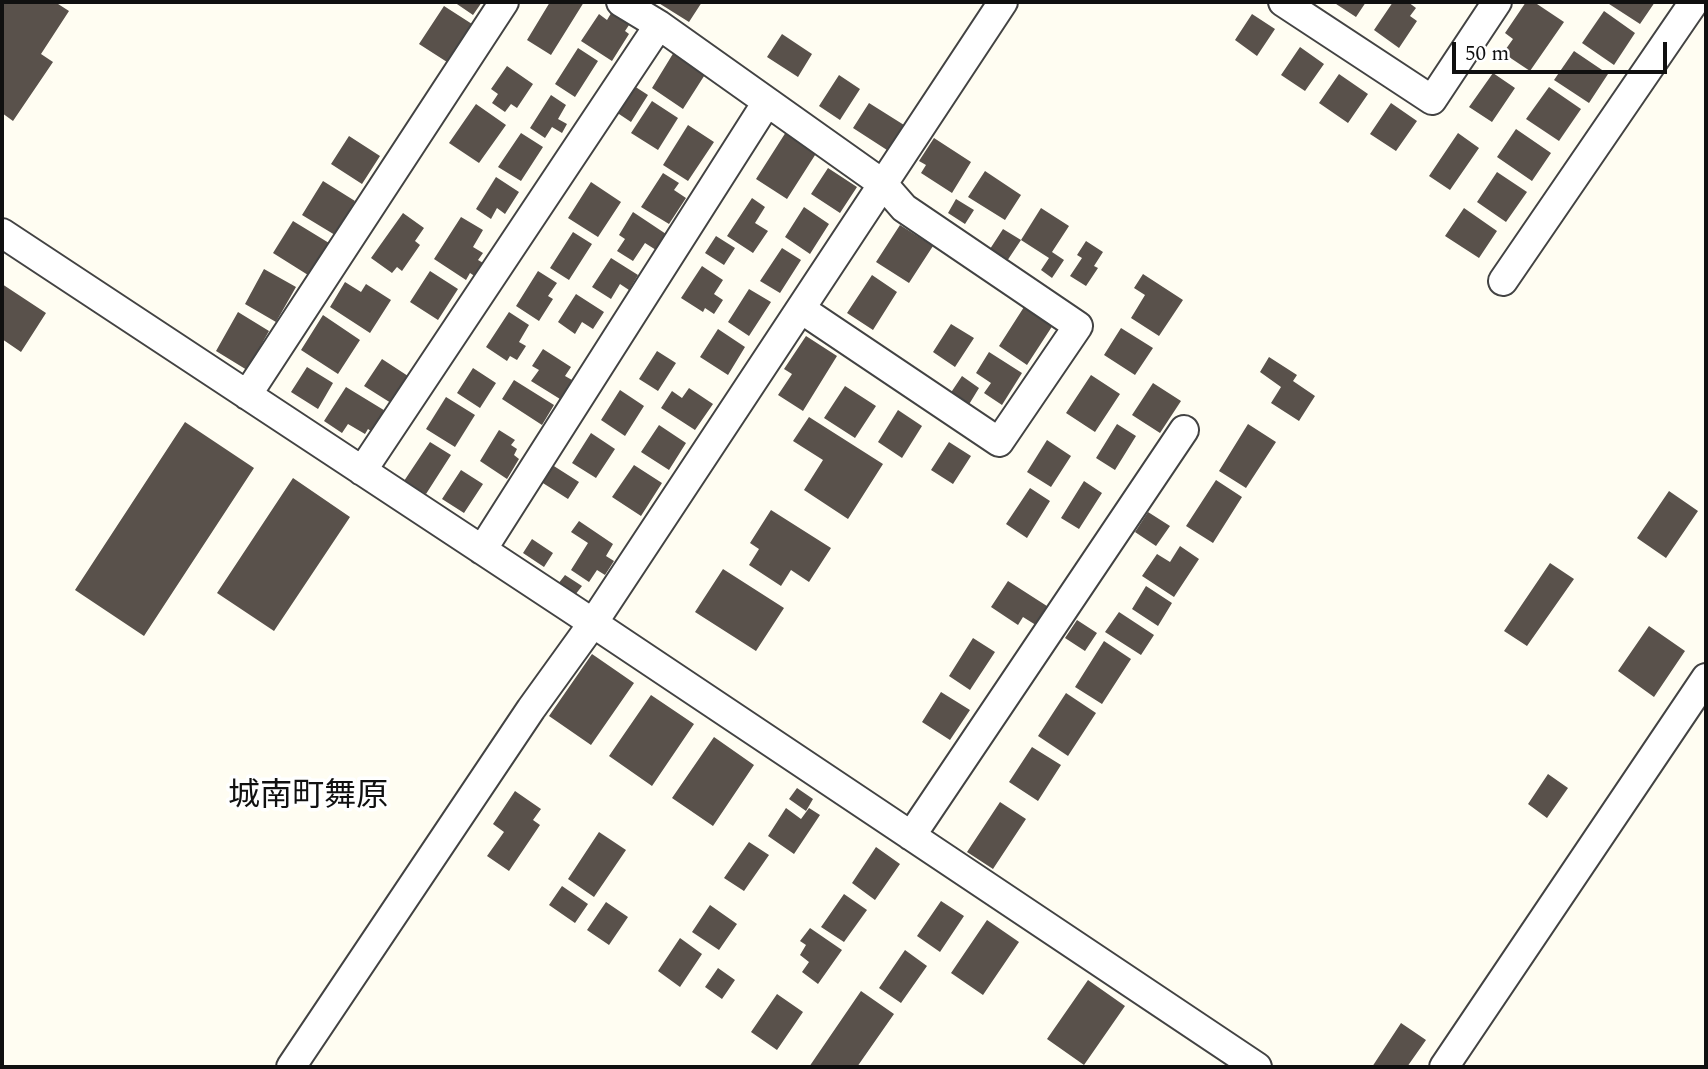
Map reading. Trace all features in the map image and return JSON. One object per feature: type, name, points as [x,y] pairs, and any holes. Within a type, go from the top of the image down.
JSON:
[{"type":"street","points":[[247,395],[504,2]]},
{"type":"street","points":[[621,2],[883,184],[904,208],[1078,326],[999,442],[801,309]]},
{"type":"street","points":[[291,1067],[531,709],[593,623],[1003,2]]},
{"type":"street","points":[[1283,2],[1432,100],[1497,2]]},
{"type":"street","points":[[1503,281],[1694,2]]},
{"type":"street","points":[[362,471],[659,26]]},
{"type":"street","points":[[482,550],[767,102]]},
{"type":"street","points":[[2,233],[593,623],[1257,1067]]},
{"type":"street","points":[[911,836],[1184,430]]},
{"type":"street","points":[[1444,1067],[1706,678]]},
{"type":"building","points":[[2,2],[55,2],[69,11],[41,54],[53,62],[13,121],[2,113]]},
{"type":"building","points":[[454,2],[482,2],[473,15]]},
{"type":"building","points":[[550,2],[584,2],[551,55],[527,40]]},
{"type":"building","points":[[657,2],[702,2],[689,22]]},
{"type":"building","points":[[1333,2],[1366,2],[1356,17]]},
{"type":"building","points":[[1393,2],[1408,2],[1416,8],[1410,16],[1417,21],[1399,48],[1374,30]]},
{"type":"building","points":[[1526,2],[1534,2],[1564,22],[1530,71],[1503,53],[1513,39],[1505,33]]},
{"type":"building","points":[[1606,2],[1655,2],[1640,24]]},
{"type":"building","points":[[444,6],[472,24],[447,62],[419,44]]},
{"type":"building","points":[[613,10],[631,22],[625,31],[629,34],[612,61],[581,41],[599,14],[607,20]]},
{"type":"building","points":[[1604,11],[1635,33],[1614,65],[1582,43]]},
{"type":"building","points":[[1252,14],[1275,29],[1257,56],[1235,40]]},
{"type":"building","points":[[782,34],[812,54],[798,77],[767,57]]},
{"type":"building","points":[[1300,47],[1324,64],[1305,91],[1281,75]]},
{"type":"building","points":[[578,48],[598,61],[575,97],[555,84]]},
{"type":"building","points":[[1574,51],[1608,74],[1589,103],[1554,80]]},
{"type":"building","points":[[674,52],[706,73],[683,109],[652,88]]},
{"type":"building","points":[[507,66],[533,84],[517,108],[511,104],[505,112],[492,103],[498,94],[491,89]]},
{"type":"building","points":[[1493,73],[1515,88],[1492,122],[1469,107]]},
{"type":"building","points":[[1339,74],[1368,94],[1348,123],[1319,103]]},
{"type":"building","points":[[839,75],[860,89],[840,120],[819,106]]},
{"type":"building","points":[[631,84],[648,95],[631,122],[613,110]]},
{"type":"building","points":[[1549,87],[1581,109],[1559,141],[1526,119]]},
{"type":"building","points":[[551,95],[566,105],[558,119],[567,124],[562,133],[552,127],[545,138],[530,128]]},
{"type":"building","points":[[652,101],[678,118],[658,150],[631,133]]},
{"type":"building","points":[[869,103],[904,125],[887,150],[853,128]]},
{"type":"building","points":[[1391,103],[1417,121],[1396,151],[1370,134]]},
{"type":"building","points":[[476,104],[506,125],[479,163],[449,143]]},
{"type":"building","points":[[688,125],[714,142],[688,181],[663,165]]},
{"type":"building","points":[[1516,129],[1551,153],[1532,181],[1497,157]]},
{"type":"building","points":[[786,132],[817,152],[787,199],[756,179]]},
{"type":"building","points":[[521,133],[543,147],[521,181],[498,167]]},
{"type":"building","points":[[1458,133],[1479,148],[1450,190],[1429,176]]},
{"type":"building","points":[[349,136],[380,156],[362,184],[331,164]]},
{"type":"building","points":[[934,138],[971,162],[952,193],[921,173],[926,165],[919,161]]},
{"type":"building","points":[[828,168],[857,187],[840,213],[811,194]]},
{"type":"building","points":[[985,171],[1021,195],[1005,220],[968,197]]},
{"type":"building","points":[[1497,172],[1527,192],[1506,222],[1477,202]]},
{"type":"building","points":[[663,173],[679,183],[674,190],[686,198],[669,224],[641,207]]},
{"type":"building","points":[[496,177],[519,192],[505,214],[497,208],[491,219],[476,209]]},
{"type":"building","points":[[323,181],[355,201],[335,235],[302,215]]},
{"type":"building","points":[[591,182],[621,202],[598,237],[568,218]]},
{"type":"building","points":[[752,198],[765,207],[755,223],[768,231],[753,253],[727,236]]},
{"type":"building","points":[[956,199],[974,210],[965,224],[948,213]]},
{"type":"building","points":[[804,207],[829,224],[810,254],[785,237]]},
{"type":"building","points":[[1041,208],[1069,226],[1052,252],[1064,260],[1052,278],[1041,270],[1049,258],[1021,240]]},
{"type":"building","points":[[1464,208],[1497,231],[1479,258],[1445,236]]},
{"type":"building","points":[[633,212],[666,234],[656,250],[645,243],[633,261],[617,251],[625,239],[619,235]]},
{"type":"building","points":[[403,213],[424,228],[415,241],[420,245],[402,271],[397,267],[392,273],[371,258]]},
{"type":"building","points":[[461,217],[483,230],[473,247],[483,253],[478,260],[485,264],[476,277],[470,273],[466,280],[434,259]]},
{"type":"building","points":[[293,221],[329,243],[308,275],[273,253]]},
{"type":"building","points":[[900,225],[933,246],[909,283],[876,262]]},
{"type":"building","points":[[1003,229],[1021,240],[1007,261],[990,249]]},
{"type":"building","points":[[573,232],[592,244],[569,280],[550,268]]},
{"type":"building","points":[[716,236],[735,248],[724,265],[705,253]]},
{"type":"building","points":[[1086,241],[1103,252],[1094,266],[1098,268],[1086,286],[1070,276],[1082,258],[1077,255]]},
{"type":"building","points":[[782,248],[801,260],[780,293],[760,281]]},
{"type":"building","points":[[611,258],[638,275],[629,290],[620,284],[611,299],[592,287]]},
{"type":"building","points":[[702,266],[723,280],[714,294],[723,300],[714,314],[705,308],[703,312],[681,298]]},
{"type":"building","points":[[264,269],[296,287],[276,322],[245,304]]},
{"type":"building","points":[[430,271],[458,289],[438,320],[410,302]]},
{"type":"building","points":[[538,271],[557,283],[548,296],[553,299],[539,321],[516,306]]},
{"type":"building","points":[[1143,274],[1183,300],[1159,336],[1131,318],[1145,295],[1134,288]]},
{"type":"building","points":[[872,275],[897,292],[873,330],[847,313]]},
{"type":"building","points":[[345,282],[361,292],[366,284],[391,300],[370,333],[330,307]]},
{"type":"building","points":[[2,284],[46,313],[21,352],[2,339]]},
{"type":"building","points":[[749,289],[771,302],[749,336],[728,322]]},
{"type":"building","points":[[576,294],[604,312],[593,329],[582,322],[575,334],[558,322]]},
{"type":"building","points":[[1024,307],[1053,325],[1027,365],[999,346]]},
{"type":"building","points":[[238,312],[269,331],[247,370],[216,351]]},
{"type":"building","points":[[509,312],[529,325],[519,342],[526,346],[517,360],[510,356],[507,361],[486,347]]},
{"type":"building","points":[[323,315],[360,340],[338,374],[301,350]]},
{"type":"building","points":[[951,324],[974,338],[955,367],[933,352]]},
{"type":"building","points":[[1121,328],[1153,348],[1135,375],[1104,355]]},
{"type":"building","points":[[718,329],[745,347],[728,375],[700,357]]},
{"type":"building","points":[[806,336],[837,356],[803,411],[778,395],[792,374],[784,369]]},
{"type":"building","points":[[543,349],[571,367],[565,376],[572,380],[560,399],[531,381],[539,370],[532,366]]},
{"type":"building","points":[[657,351],[676,363],[658,391],[639,379]]},
{"type":"building","points":[[989,352],[1022,373],[1002,405],[984,393],[991,383],[976,373]]},
{"type":"building","points":[[1269,357],[1297,375],[1293,381],[1315,396],[1299,421],[1271,403],[1281,387],[1260,372]]},
{"type":"building","points":[[382,359],[408,376],[391,403],[364,386]]},
{"type":"building","points":[[307,367],[333,383],[318,409],[291,392]]},
{"type":"building","points":[[473,368],[496,383],[480,408],[457,393]]},
{"type":"building","points":[[1091,375],[1120,394],[1095,432],[1066,413]]},
{"type":"building","points":[[962,376],[979,388],[968,406],[950,394]]},
{"type":"building","points":[[514,380],[554,405],[542,425],[502,399]]},
{"type":"building","points":[[1153,383],[1181,401],[1160,433],[1132,415]]},
{"type":"building","points":[[845,386],[876,406],[855,438],[824,418]]},
{"type":"building","points":[[346,387],[387,412],[374,433],[368,429],[365,434],[348,424],[342,433],[324,421]]},
{"type":"building","points":[[689,388],[713,404],[695,430],[661,408],[672,391],[682,398]]},
{"type":"building","points":[[620,390],[644,406],[625,436],[601,420]]},
{"type":"building","points":[[446,397],[475,415],[455,447],[426,429]]},
{"type":"building","points":[[898,410],[922,426],[902,458],[878,442]]},
{"type":"building","points":[[809,417],[883,464],[848,519],[804,490],[823,460],[793,441]]},
{"type":"building","points":[[185,422],[254,468],[144,636],[75,590]]},
{"type":"building","points":[[1117,424],[1136,436],[1115,470],[1096,458]]},
{"type":"building","points":[[1248,424],[1276,442],[1246,488],[1219,471]]},
{"type":"building","points":[[659,425],[686,443],[669,470],[641,452]]},
{"type":"building","points":[[499,430],[515,440],[511,445],[517,449],[514,455],[519,459],[507,479],[480,461]]},
{"type":"building","points":[[591,433],[615,449],[596,478],[572,463]]},
{"type":"building","points":[[1047,440],[1071,456],[1051,487],[1027,472]]},
{"type":"building","points":[[430,442],[451,455],[426,494],[404,481]]},
{"type":"building","points":[[949,442],[971,456],[953,484],[931,470]]},
{"type":"building","points":[[546,461],[579,482],[568,499],[535,478]]},
{"type":"building","points":[[634,465],[662,483],[641,516],[612,497]]},
{"type":"building","points":[[461,470],[483,484],[464,513],[442,499]]},
{"type":"building","points":[[293,478],[350,517],[274,631],[217,593]]},
{"type":"building","points":[[1216,480],[1242,497],[1213,543],[1186,526]]},
{"type":"building","points":[[1084,481],[1102,493],[1079,529],[1061,518]]},
{"type":"building","points":[[1030,488],[1050,501],[1027,538],[1006,524]]},
{"type":"building","points":[[1669,491],[1698,511],[1666,558],[1637,538]]},
{"type":"building","points":[[771,510],[831,548],[809,582],[791,570],[781,586],[749,565],[759,549],[750,543]]},
{"type":"building","points":[[1148,512],[1170,526],[1156,546],[1135,532]]},
{"type":"building","points":[[579,521],[613,544],[606,556],[614,561],[605,575],[597,570],[589,582],[571,570],[588,543],[571,532]]},
{"type":"building","points":[[532,539],[553,553],[544,567],[523,553]]},
{"type":"building","points":[[1180,546],[1199,559],[1174,597],[1142,576],[1157,554],[1170,562]]},
{"type":"building","points":[[1550,563],[1574,579],[1527,646],[1504,631]]},
{"type":"building","points":[[723,569],[784,608],[756,651],[695,612]]},
{"type":"building","points":[[565,575],[582,586],[575,595],[558,584]]},
{"type":"building","points":[[1008,581],[1050,608],[1039,627],[1023,617],[1018,625],[991,607]]},
{"type":"building","points":[[1146,586],[1172,603],[1158,626],[1132,609]]},
{"type":"building","points":[[1119,612],[1154,635],[1141,655],[1105,632]]},
{"type":"building","points":[[1077,620],[1097,633],[1085,651],[1065,638]]},
{"type":"building","points":[[1649,626],[1685,651],[1654,697],[1618,671]]},
{"type":"building","points":[[973,638],[995,652],[970,690],[949,676]]},
{"type":"building","points":[[1104,641],[1131,659],[1102,704],[1075,687]]},
{"type":"building","points":[[592,654],[634,683],[591,745],[549,716]]},
{"type":"building","points":[[941,692],[970,710],[950,740],[922,722]]},
{"type":"building","points":[[1066,693],[1096,713],[1068,756],[1038,736]]},
{"type":"building","points":[[651,695],[694,724],[652,786],[609,756]]},
{"type":"building","points":[[714,737],[754,765],[713,826],[672,798]]},
{"type":"building","points":[[1032,747],[1061,765],[1038,801],[1009,782]]},
{"type":"building","points":[[1548,774],[1568,788],[1547,818],[1528,804]]},
{"type":"building","points":[[797,788],[813,799],[806,811],[789,799]]},
{"type":"building","points":[[515,791],[541,809],[533,820],[540,825],[509,871],[487,856],[504,832],[493,824]]},
{"type":"building","points":[[1000,802],[1026,819],[993,869],[967,852]]},
{"type":"building","points":[[786,808],[801,819],[809,808],[820,815],[794,854],[768,836]]},
{"type":"building","points":[[599,832],[626,850],[594,897],[568,879]]},
{"type":"building","points":[[749,842],[769,855],[744,891],[724,878]]},
{"type":"building","points":[[876,847],[900,864],[875,900],[852,883]]},
{"type":"building","points":[[562,886],[588,904],[575,923],[549,905]]},
{"type":"building","points":[[844,894],[867,910],[844,942],[821,927]]},
{"type":"building","points":[[941,901],[964,916],[940,952],[917,936]]},
{"type":"building","points":[[606,902],[628,917],[609,945],[587,930]]},
{"type":"building","points":[[710,905],[737,924],[719,950],[692,932]]},
{"type":"building","points":[[987,920],[1019,942],[983,995],[951,973]]},
{"type":"building","points":[[810,928],[842,950],[818,984],[802,972],[809,962],[800,955],[806,945],[800,941]]},
{"type":"building","points":[[680,938],[702,954],[680,987],[658,971]]},
{"type":"building","points":[[905,950],[927,966],[901,1003],[879,988]]},
{"type":"building","points":[[718,968],[735,980],[722,999],[705,987]]},
{"type":"building","points":[[1088,980],[1125,1006],[1084,1065],[1047,1039]]},
{"type":"building","points":[[861,991],[894,1014],[857,1067],[809,1067]]},
{"type":"building","points":[[777,994],[803,1012],[777,1050],[751,1032]]},
{"type":"building","points":[[1401,1023],[1426,1040],[1407,1067],[1372,1067]]},
{"type":"district","name":"城南町舞原","points":[[308,799]]}]
